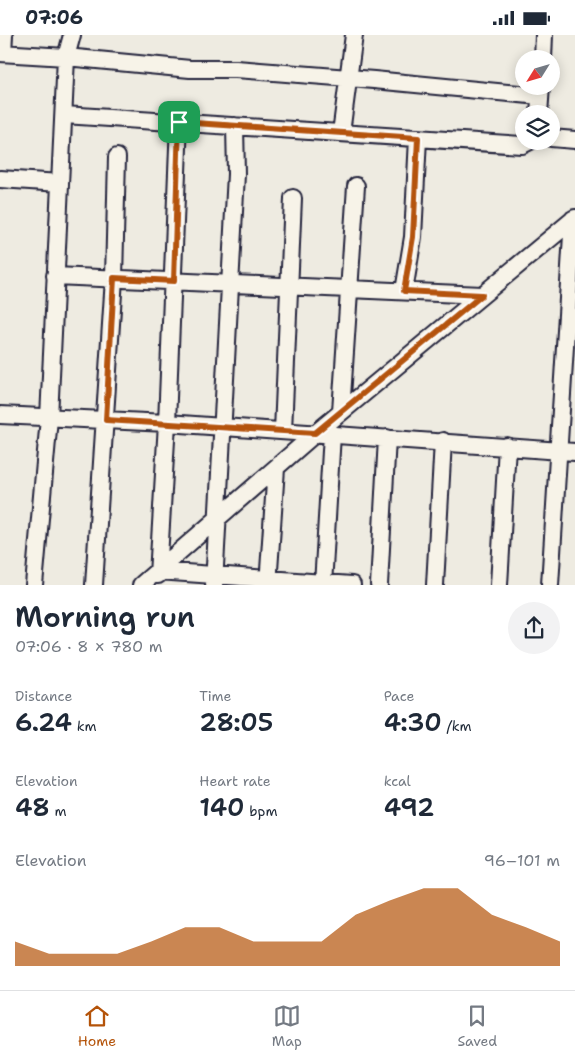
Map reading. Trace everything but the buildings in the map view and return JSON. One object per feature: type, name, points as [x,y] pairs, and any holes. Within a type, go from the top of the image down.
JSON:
[{"type":"street","points":[[4,35],[2,53],[190,69],[236,69],[350,80],[515,90]]},
{"type":"street","points":[[34,585],[49,418],[66,57],[72,35]]},
{"type":"street","points":[[341,133],[350,80],[354,35]]},
{"type":"street","points":[[543,50],[544,35]]},
{"type":"street","points":[[64,115],[515,145]]},
{"type":"street","points":[[158,578],[174,281],[179,122]]},
{"type":"street","points":[[215,580],[236,174],[235,126]]},
{"type":"street","points":[[404,291],[413,237],[418,138]]},
{"type":"street","points":[[560,139],[575,140]]},
{"type":"street","points":[[94,585],[114,278],[117,157]]},
{"type":"street","points":[[0,179],[60,183]]},
{"type":"street","points":[[342,412],[356,186]]},
{"type":"street","points":[[282,431],[293,198]]},
{"type":"street","points":[[141,585],[158,578],[218,519],[315,433],[574,218]]},
{"type":"street","points":[[550,585],[567,451],[574,218]]},
{"type":"street","points":[[55,276],[482,295]]},
{"type":"street","points":[[0,415],[167,423],[567,451]]},
{"type":"street","points":[[324,584],[332,434]]},
{"type":"street","points":[[379,585],[387,438]]},
{"type":"street","points":[[435,585],[443,441]]},
{"type":"street","points":[[499,585],[507,446]]},
{"type":"street","points":[[268,582],[276,468]]},
{"type":"street","points":[[158,578],[352,585]]},
{"type":"route","points":[[179,122],[418,138],[413,237],[404,291],[482,295],[315,433],[106,420],[114,278],[174,281],[179,122]]}]
